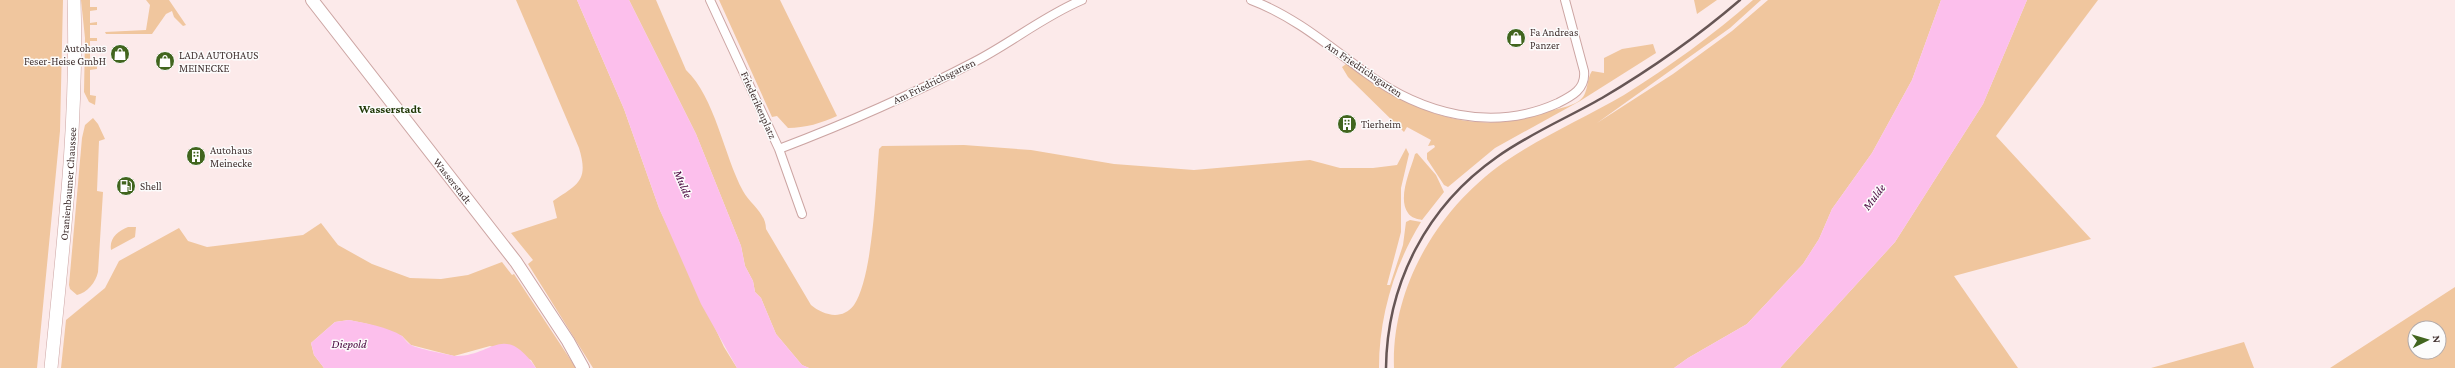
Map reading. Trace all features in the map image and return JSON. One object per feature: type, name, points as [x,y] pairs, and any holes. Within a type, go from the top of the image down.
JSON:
[{"type":"main road","name":"Oranienbaumer Chaussee","points":[[51,368],[72,141],[76,48],[74,0]]},
{"type":"main road","name":"Wasserstadt","points":[[312,0],[522,271],[583,368]]},
{"type":"street","name":"Friederikenplatz","points":[[710,0],[779,149],[802,214]]},
{"type":"street","name":"Am Friedrichsgarten","points":[[779,149],[824,132],[926,87],[991,53],[1055,13],[1082,0]]},
{"type":"street","name":"Am Friedrichsgarten","points":[[1251,0],[1280,13],[1308,30],[1393,90],[1421,105],[1458,115],[1480,118],[1507,117],[1552,106],[1580,89],[1584,82],[1584,71],[1565,0]]},
{"type":"shaded area","points":[[0,0],[63,0],[60,131],[37,368],[0,368]]},
{"type":"shaded area","points":[[81,0],[90,0],[90,7],[97,7],[97,10],[90,11],[90,23],[97,22],[97,25],[90,25],[90,38],[97,38],[97,41],[90,41],[90,64],[97,64],[97,69],[90,70],[90,95],[96,96],[95,105],[89,102],[84,92],[85,38]]},
{"type":"shaded area","points":[[146,0],[169,0],[186,25],[183,26],[174,17],[172,11],[166,14],[152,34],[106,34],[105,32],[146,30],[150,5]]},
{"type":"shaded area","points":[[516,0],[577,0],[624,109],[659,208],[724,347],[737,368],[593,368],[528,264],[533,260],[511,233],[557,218],[553,201],[575,185],[582,175],[583,168],[579,148]]},
{"type":"shaded area","points":[[629,0],[656,0],[686,70],[696,82],[712,111],[736,177],[743,191],[761,213],[766,229],[811,305],[816,309],[832,315],[844,313],[854,305],[866,274],[875,207],[879,149],[882,146],[964,145],[1031,150],[1114,164],[1194,170],[1310,160],[1340,168],[1373,168],[1397,165],[1406,148],[1409,154],[1401,188],[1401,232],[1387,285],[1390,285],[1403,245],[1406,222],[1410,220],[1421,222],[1403,256],[1390,292],[1382,330],[1379,368],[809,368],[802,365],[776,334],[761,298],[755,292],[753,281],[745,266],[741,246],[696,134]]},
{"type":"shaded area","points":[[719,0],[780,0],[837,116],[813,125],[788,128],[777,116],[772,117]]},
{"type":"shaded area","points":[[1694,0],[1717,0],[1697,14]]},
{"type":"shaded area","points":[[1753,0],[1761,0],[1730,28],[1597,123],[1673,74],[1732,31],[1768,0],[1941,0],[1912,80],[1872,153],[1832,209],[1819,239],[1803,264],[1747,324],[1688,358],[1674,368],[1394,368],[1395,338],[1401,308],[1410,280],[1423,252],[1439,227],[1458,203],[1503,163],[1532,145],[1624,95],[1641,84],[1706,38]]},
{"type":"shaded area","points":[[2027,0],[2098,0],[1996,136],[2091,239],[1954,276],[2018,368],[1780,368],[1895,242],[1983,104]]},
{"type":"shaded area","points":[[1653,44],[1656,53],[1580,101],[1495,148],[1448,187],[1444,185],[1427,159],[1427,153],[1435,147],[1434,145],[1428,146],[1431,140],[1407,127],[1404,132],[1348,77],[1342,67],[1346,64],[1349,65],[1372,81],[1417,107],[1465,121],[1490,122],[1516,120],[1576,103],[1582,98],[1586,91],[1592,71],[1604,73],[1604,58],[1622,49]]},
{"type":"shaded area","points":[[93,118],[98,124],[105,139],[99,141],[97,191],[103,192],[98,272],[95,280],[90,286],[84,292],[77,295],[70,289],[69,285],[82,138],[85,125]]},
{"type":"shaded area","points":[[1417,153],[1436,175],[1444,192],[1422,220],[1409,215],[1405,207],[1404,200],[1404,192],[1408,175],[1415,154]]},
{"type":"shaded area","points":[[321,223],[338,245],[372,264],[410,278],[441,279],[468,275],[502,262],[512,275],[514,274],[576,368],[536,368],[531,360],[490,346],[454,356],[411,345],[402,336],[368,324],[349,320],[335,322],[311,343],[314,355],[324,368],[61,368],[66,320],[105,288],[119,261],[179,228],[188,241],[207,247],[303,235]]},
{"type":"shaded area","points":[[128,227],[136,227],[135,237],[111,250],[111,242],[115,236]]},
{"type":"shaded area","points":[[2455,287],[2455,368],[2330,368]]},
{"type":"shaded area","points":[[2244,342],[2254,368],[2151,368]]},
{"type":"water","name":"Mulde","points":[[577,0],[629,0],[696,134],[741,246],[745,266],[753,281],[755,292],[761,298],[776,334],[802,365],[809,368],[737,368],[701,304],[659,208],[624,109]]},
{"type":"water","name":"Mulde","points":[[1941,0],[2027,0],[1983,104],[1895,242],[1780,368],[1674,368],[1688,358],[1747,324],[1803,264],[1819,239],[1832,209],[1872,153],[1912,80]]},
{"type":"water","name":"Diepold","points":[[349,320],[390,330],[402,336],[408,343],[414,346],[455,356],[468,355],[497,345],[506,344],[515,346],[525,354],[536,368],[324,368],[314,355],[311,343],[335,322]]},
{"type":"railway","points":[[1386,368],[1388,337],[1394,306],[1403,277],[1416,249],[1431,223],[1450,199],[1472,177],[1497,157],[1535,133],[1602,98],[1638,76],[1690,40],[1740,0]]},
{"type":"place","name":"Fa Andreas Panzer","points":[[1516,38]]},
{"type":"place","name":"Autohaus Feser-Heise GmbH","points":[[120,54]]},
{"type":"place","name":"LADA AUTOHAUS MEINECKE","points":[[165,61]]},
{"type":"place","name":"Tierheim","points":[[1347,124]]},
{"type":"place","name":"Autohaus Meinecke","points":[[196,156]]},
{"type":"place","name":"Shell","points":[[126,186]]},
{"type":"district","name":"Wasserstadt","points":[[390,109]]}]
